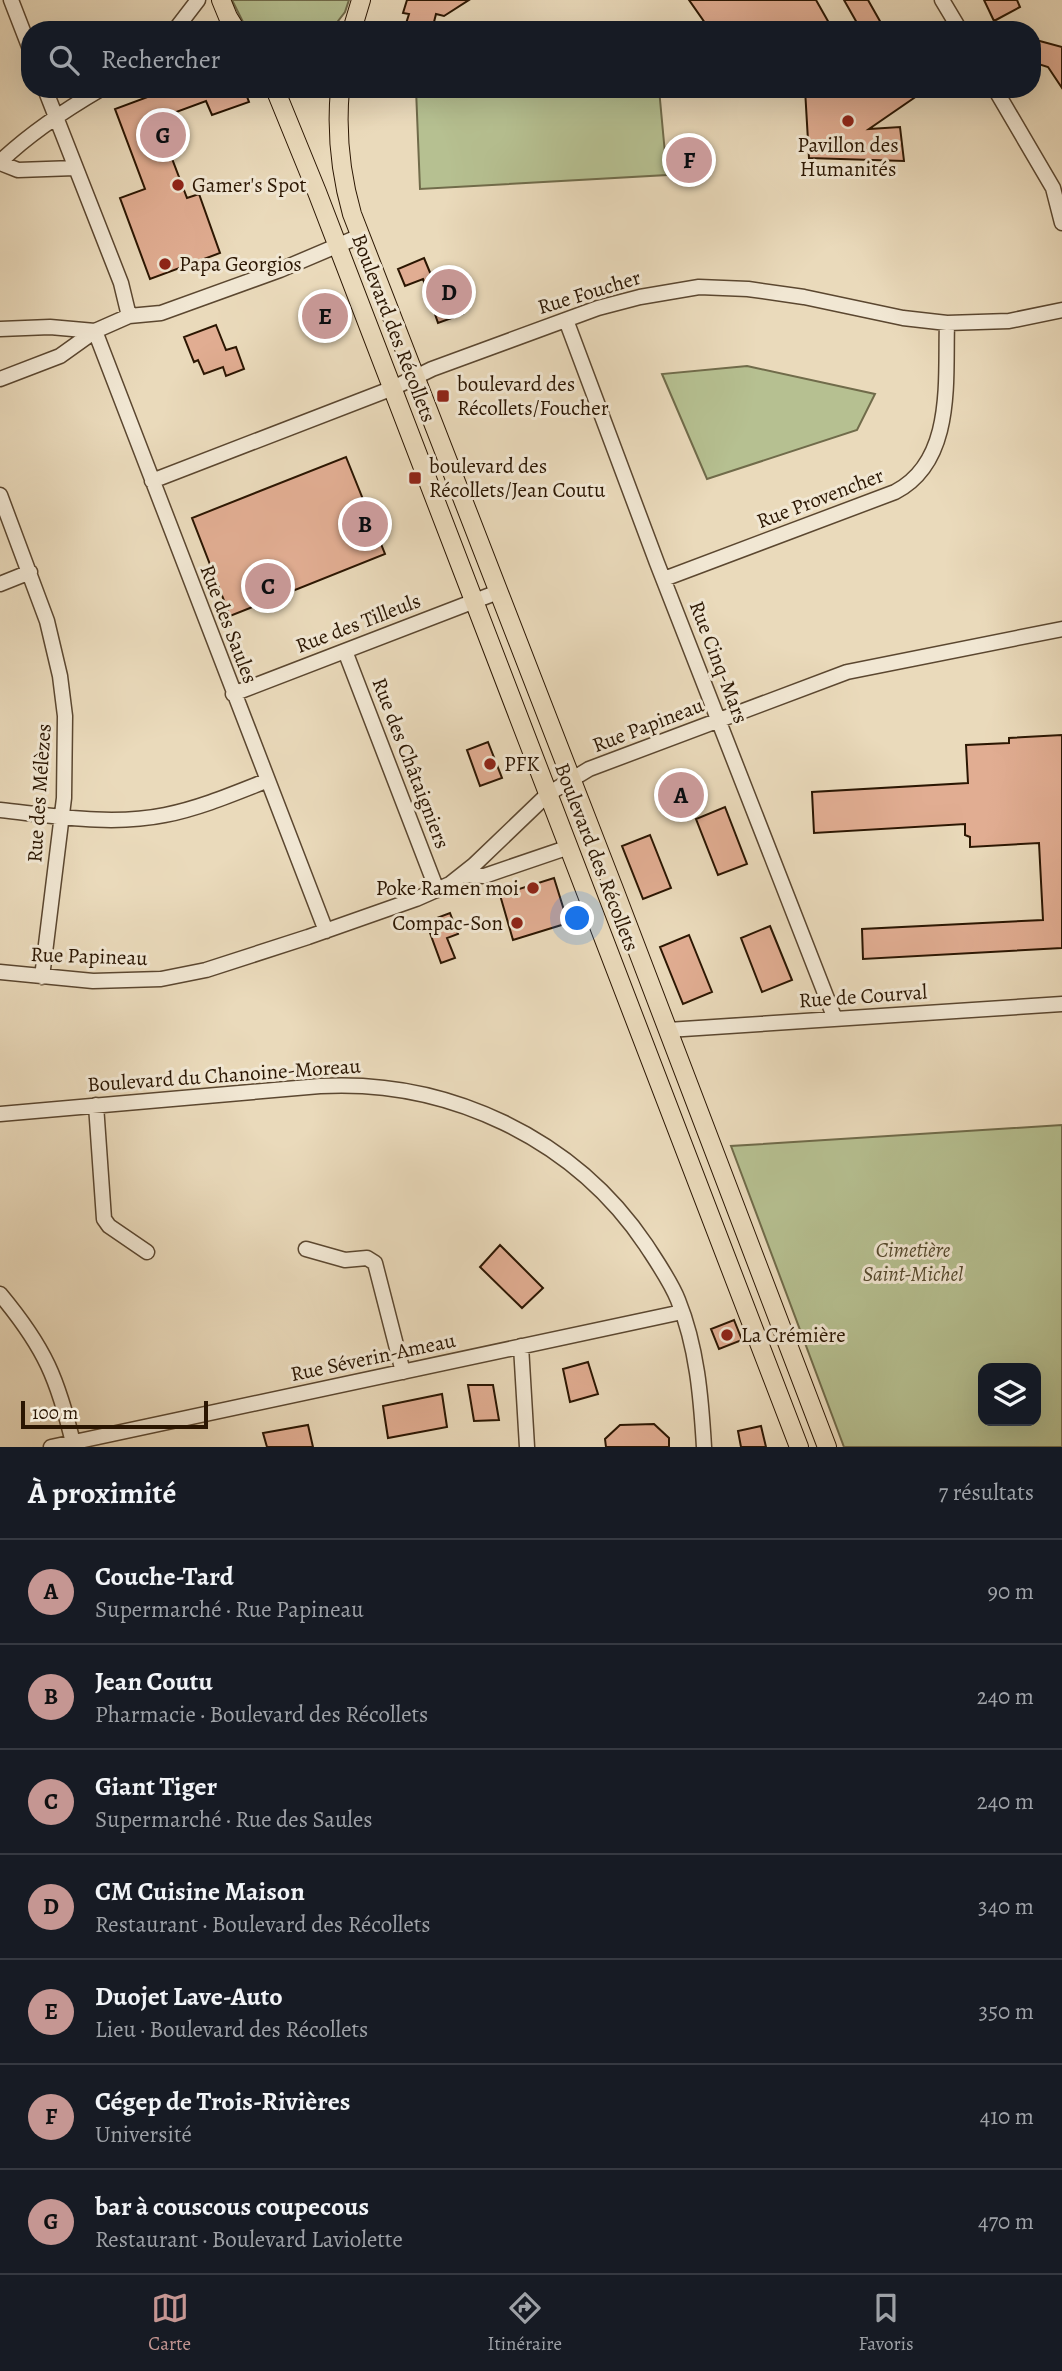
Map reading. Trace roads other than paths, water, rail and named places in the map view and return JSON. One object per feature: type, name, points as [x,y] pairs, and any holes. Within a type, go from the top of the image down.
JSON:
[{"type":"main road","points":[[221,0],[230,21]]},
{"type":"main road","name":"Boulevard des Récollets","points":[[279,98],[393,388],[799,1447]]},
{"type":"main road","name":"Boulevard des Récollets","points":[[339,98],[337,123],[340,165],[348,202],[360,236],[827,1447]]},
{"type":"street","points":[[11,0],[21,26]]},
{"type":"street","points":[[182,21],[198,0]]},
{"type":"street","points":[[942,0],[955,21]]},
{"type":"street","points":[[49,98],[121,283],[129,316]]},
{"type":"street","points":[[75,168],[18,170],[0,162],[23,141],[87,98]]},
{"type":"street","points":[[1000,98],[1053,188],[1062,223]]},
{"type":"street","points":[[0,379],[60,356],[95,331],[129,316],[161,313],[280,270],[360,236]]},
{"type":"street","name":"Rue Foucher","points":[[152,481],[393,388],[415,377],[566,320],[633,298],[715,287],[778,292],[889,315],[947,323],[1009,321],[1062,310]]},
{"type":"street","name":"Rue Cinq-Mars","points":[[566,320],[835,1019]]},
{"type":"street","name":"Rue Provencher","points":[[664,579],[895,492],[910,481],[928,458],[942,426],[947,323]]},
{"type":"street","points":[[0,329],[50,327],[95,331]]},
{"type":"street","name":"Rue des Saules","points":[[95,331],[326,931]]},
{"type":"street","name":"Rue des Mélèzes","points":[[0,495],[52,639],[62,694],[66,747],[61,817],[42,977]]},
{"type":"street","points":[[0,584],[30,572]]},
{"type":"street","name":"Rue des Tilleuls","points":[[233,694],[498,592]]},
{"type":"street","name":"Rue Papineau","points":[[0,972],[123,982],[176,977],[206,970],[326,931],[437,890],[462,875],[548,794],[570,778],[589,769],[855,670],[1062,629]]},
{"type":"street","name":"Rue des Châtaigniers","points":[[345,651],[437,890]]},
{"type":"street","points":[[0,810],[124,820],[164,815],[207,804],[266,781]]},
{"type":"street","points":[[462,875],[484,876],[569,846]]},
{"type":"street","name":"Rue de Courval","points":[[668,1030],[1062,1004]]},
{"type":"street","name":"Boulevard du Chanoine-Moreau","points":[[0,1114],[341,1085],[401,1089],[463,1106],[501,1121],[566,1159],[599,1187],[631,1224],[653,1256],[677,1297],[696,1364],[704,1447]]},
{"type":"street","points":[[96,1105],[104,1219],[147,1252]]},
{"type":"street","points":[[306,1249],[345,1260],[367,1258],[375,1263],[403,1372]]},
{"type":"street","points":[[0,1294],[36,1341],[51,1368],[73,1445]]},
{"type":"street","name":"Rue Séverin-Ameau","points":[[51,1447],[73,1445],[682,1312]]},
{"type":"street","points":[[521,1346],[527,1447]]},
{"type":"place","name":"Pavillon des Humanités","points":[[848,121]]},
{"type":"place","name":"bar à couscous coupecous","points":[[163,135]]},
{"type":"place","name":"Cégep de Trois-Rivières","points":[[689,160]]},
{"type":"place","name":"Gamer's Spot","points":[[178,185]]},
{"type":"place","name":"Papa Georgios","points":[[165,264]]},
{"type":"place","name":"CM Cuisine Maison","points":[[449,292]]},
{"type":"place","name":"Duojet Lave-Auto","points":[[325,316]]},
{"type":"place","name":"boulevard des Récollets/Foucher","points":[[443,396]]},
{"type":"place","name":"boulevard des Récollets/Jean Coutu","points":[[415,478]]},
{"type":"place","name":"Jean Coutu","points":[[365,524]]},
{"type":"place","name":"Giant Tiger","points":[[268,586]]},
{"type":"place","name":"PFK","points":[[490,764]]},
{"type":"place","name":"Couche-Tard","points":[[681,795]]},
{"type":"place","name":"Poke Ramen moi","points":[[533,888]]},
{"type":"place","name":"Compac-Son","points":[[517,923]]},
{"type":"place","name":"La Crémière","points":[[727,1335]]},
{"type":"park label","name":"Cimetière Saint-Michel","points":[[913,1262]]}]
